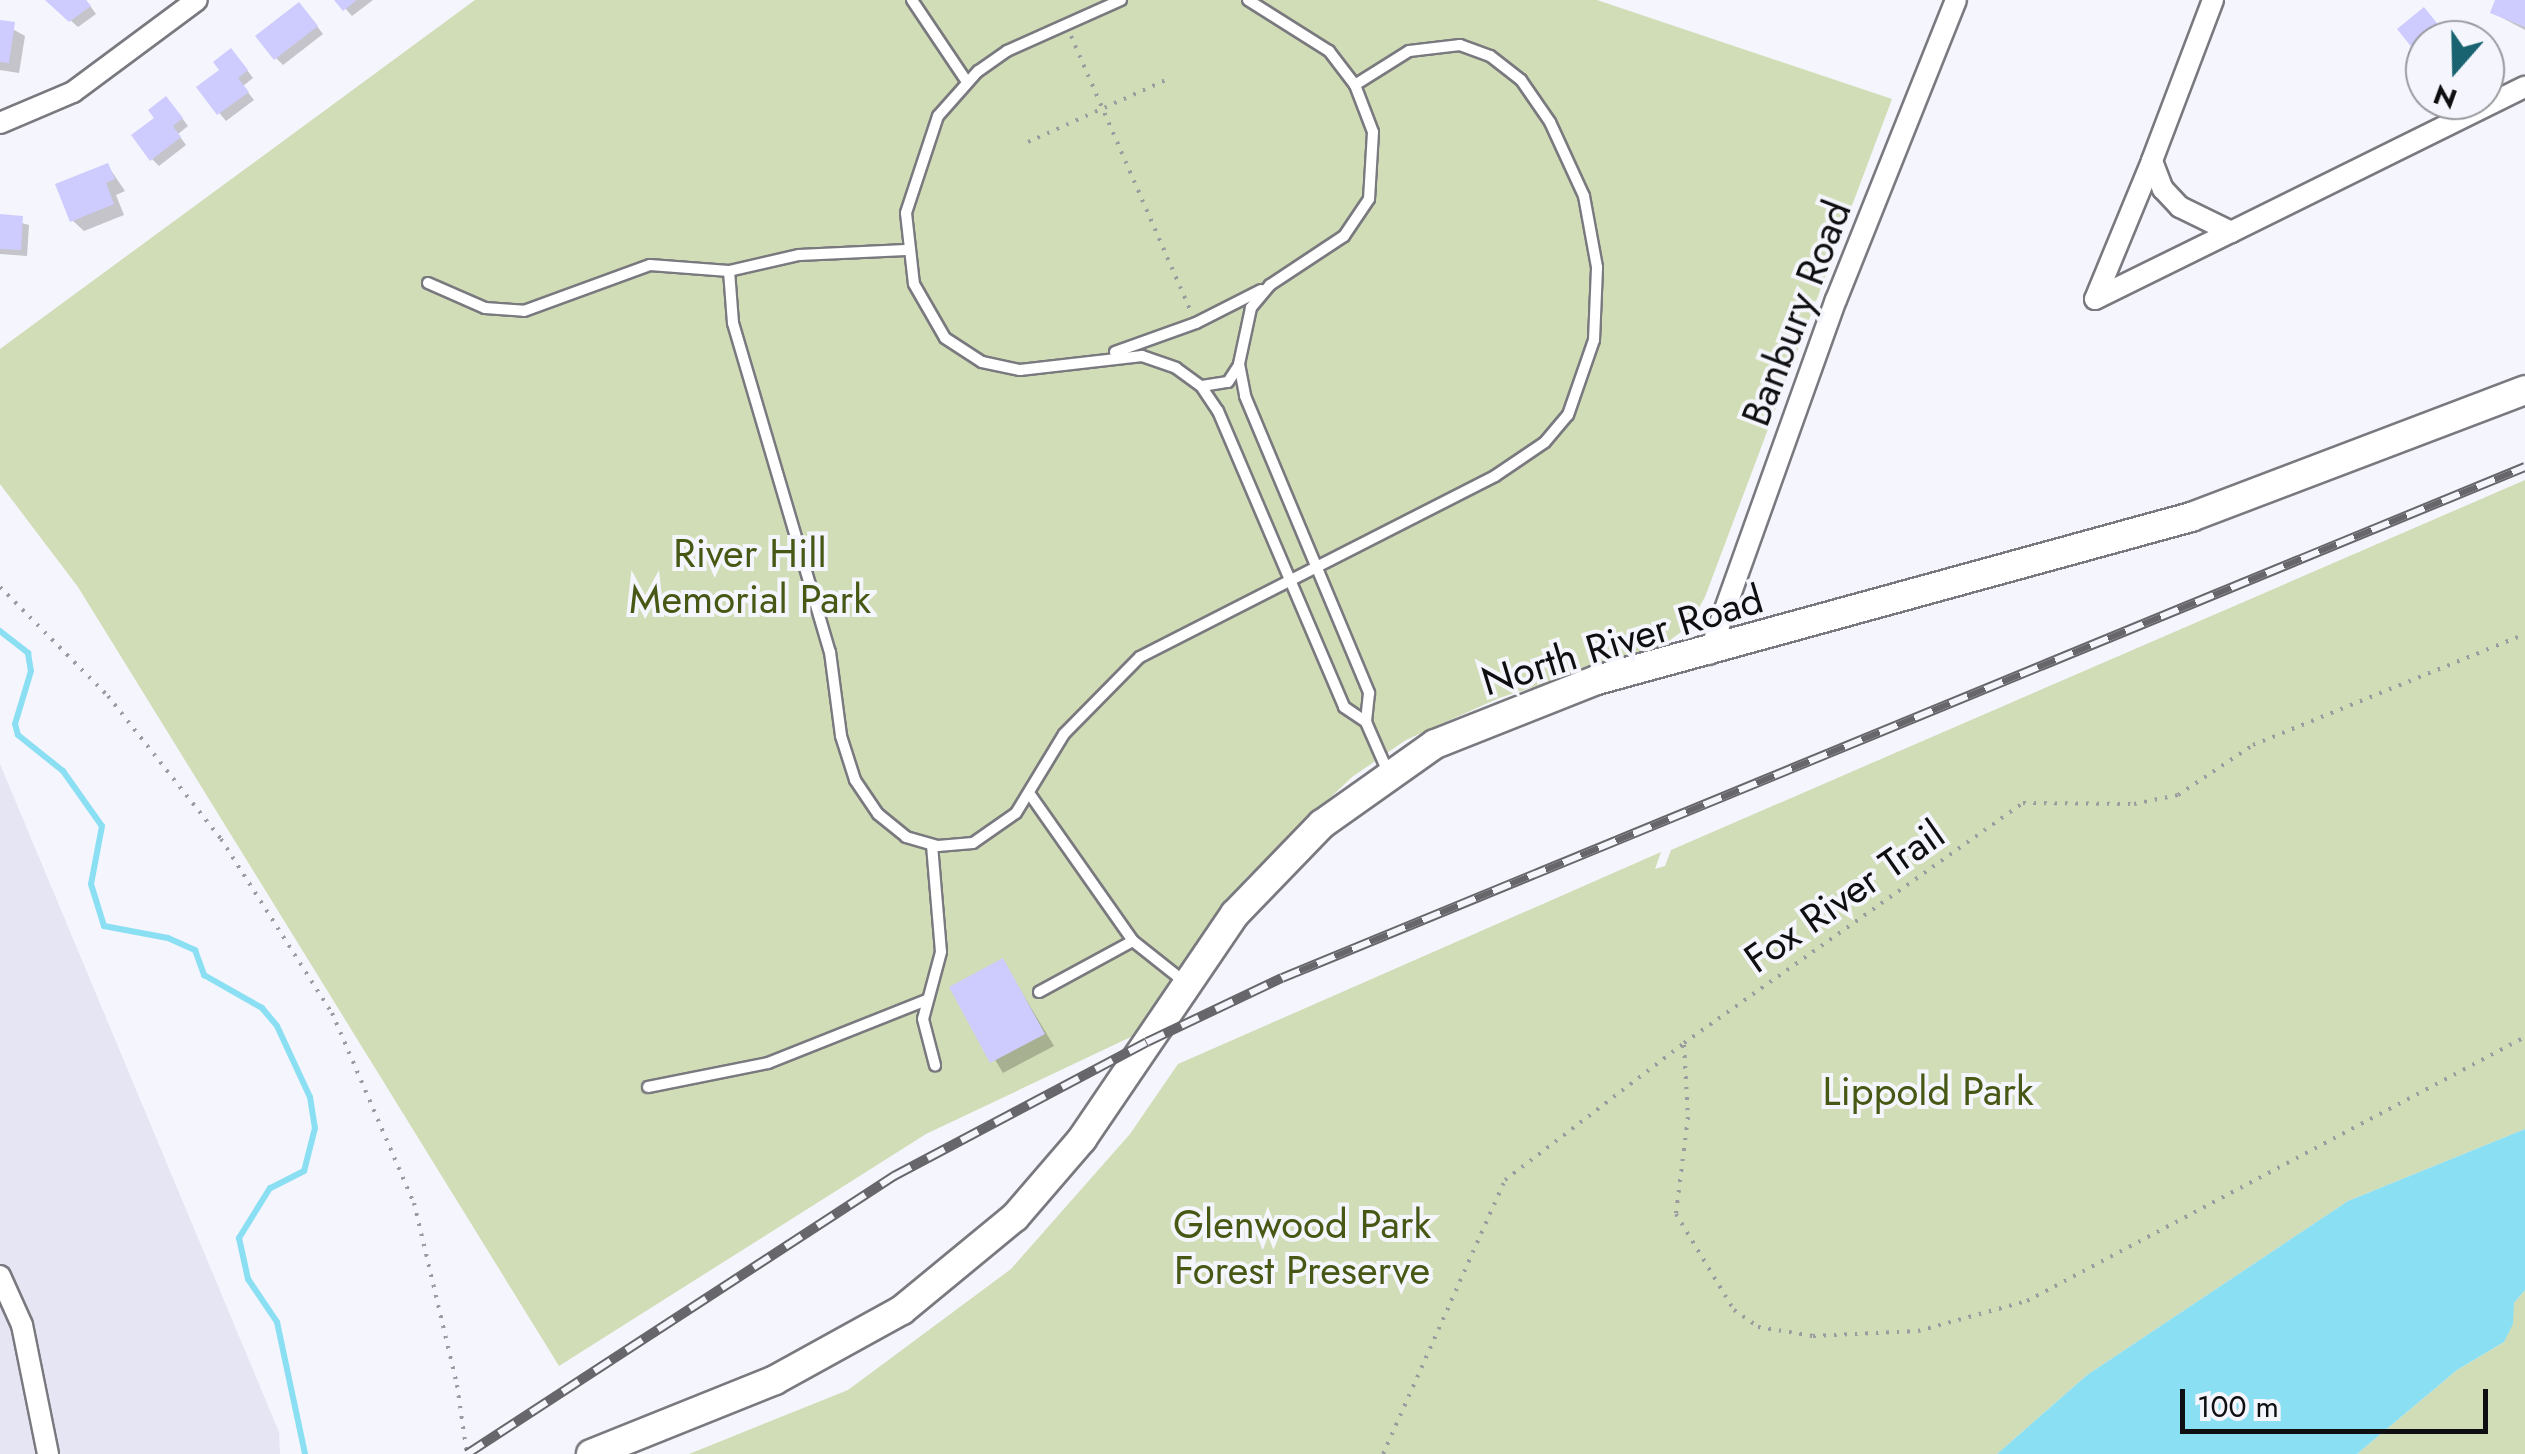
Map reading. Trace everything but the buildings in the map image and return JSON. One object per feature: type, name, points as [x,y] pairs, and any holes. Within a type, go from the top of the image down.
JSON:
[{"type":"main road","name":"North River Road","points":[[591,1454],[628,1434],[775,1380],[902,1310],[1015,1217],[1082,1138],[1187,984],[1278,867],[1389,772],[1435,744],[1551,695],[2191,517],[2525,390]]},
{"type":"street","points":[[0,123],[52,105],[197,0]]},
{"type":"street","name":"Banbury Road","points":[[1709,654],[1836,300],[1956,0]]},
{"type":"street","points":[[2212,0],[2095,299],[2525,87]]},
{"type":"street","points":[[2152,161],[2162,189],[2180,207],[2231,232]]},
{"type":"street","points":[[0,1276],[22,1326],[48,1454]]},
{"type":"lane","points":[[912,0],[967,82]]},
{"type":"lane","points":[[1121,0],[1064,21],[1007,51],[967,82],[938,116],[917,166],[906,250],[929,320],[982,362],[1038,369],[1102,356],[1196,324],[1270,286],[1344,236],[1369,200],[1376,156],[1355,85],[1306,33],[1248,0]]},
{"type":"lane","points":[[728,272],[740,351],[830,652],[847,759],[878,814],[906,837],[932,845],[956,846],[988,836],[1030,792],[1064,734],[1126,669],[1170,638],[1318,570],[1496,476],[1558,430],[1589,363],[1598,305],[1594,232],[1568,156],[1521,80],[1477,49],[1444,44],[1409,51],[1355,85]]},
{"type":"lane","points":[[428,283],[504,312],[650,265],[728,272],[799,255],[906,250]]},
{"type":"lane","points":[[1201,386],[1228,382],[1239,364],[1251,308],[1270,286]]},
{"type":"lane","points":[[1102,356],[1160,361],[1201,386],[1218,411],[1344,708],[1366,722]]},
{"type":"lane","points":[[1239,364],[1245,396],[1368,692],[1366,722],[1389,772]]},
{"type":"lane","points":[[1030,792],[1134,941],[1187,984]]},
{"type":"lane","points":[[932,845],[941,952],[923,1019],[934,1065]]},
{"type":"lane","points":[[1039,992],[1134,941]]},
{"type":"lane","points":[[648,1087],[768,1063],[926,1000]]},
{"type":"path","points":[[1064,21],[1196,324]]},
{"type":"path","points":[[1028,142],[1166,80]]},
{"type":"path","points":[[0,588],[108,696],[221,838],[332,1014],[414,1203],[458,1385],[467,1454]]},
{"type":"path","name":"Fox River Trail","points":[[1384,1454],[1505,1180],[1684,1043],[2024,803],[2134,804],[2178,796],[2253,745],[2525,634]]},
{"type":"path","points":[[1684,1043],[1688,1117],[1676,1214],[1734,1310],[1758,1327],[1813,1336],[1918,1331],[2027,1301],[2525,1037]]},
{"type":"shaded area","points":[[0,764],[279,1432],[280,1454],[0,1454]]},
{"type":"green space","name":"River Hill Memorial Park","points":[[475,0],[1597,0],[1892,99],[1705,597],[1688,627],[1662,646],[1499,698],[1406,740],[1352,777],[1245,879],[1135,1035],[926,1134],[559,1366],[78,587],[0,484],[0,349]]},
{"type":"green space","name":"Lippold Park","points":[[2525,480],[2525,1129],[2348,1201],[2087,1375],[1997,1454],[689,1454],[848,1390],[1011,1269],[1130,1134],[1178,1064],[1661,852],[1655,869],[1665,866],[1671,850]]},
{"type":"green space","points":[[2525,1290],[2525,1454],[2357,1454],[2457,1370],[2504,1342],[2514,1303]]},
{"type":"water","points":[[2525,1129],[2525,1290],[2514,1303],[2513,1324],[2504,1342],[2457,1370],[2357,1454],[1997,1454],[2087,1375],[2348,1201]]},
{"type":"waterway","points":[[0,631],[28,653],[31,671],[15,724],[18,735],[63,771],[102,826],[91,884],[104,926],[168,938],[195,950],[204,975],[262,1008],[277,1026],[310,1097],[315,1128],[304,1171],[270,1188],[239,1238],[248,1279],[277,1322],[305,1454]]},
{"type":"railway","points":[[467,1454],[894,1176],[1147,1042],[1282,978],[2525,467]]},
{"type":"park label","name":"Glenwood Park Forest Preserve","points":[[1302,1247]]}]
